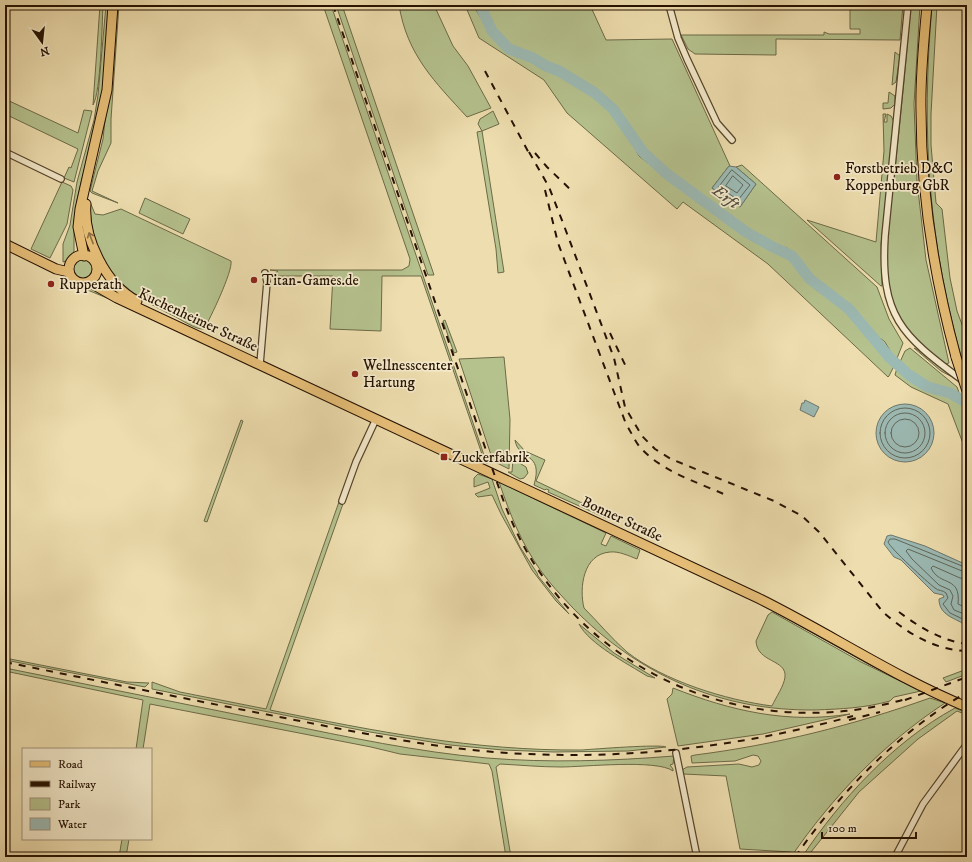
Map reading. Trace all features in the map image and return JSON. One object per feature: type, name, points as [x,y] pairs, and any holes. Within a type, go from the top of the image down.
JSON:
[{"type":"main road","points":[[75,262],[82,194],[107,90],[113,5]]},
{"type":"main road","points":[[927,5],[920,109],[924,186],[936,275],[956,357],[967,391]]},
{"type":"main road","points":[[99,128],[102,141],[86,204],[85,216],[89,232],[103,265],[114,282],[134,300],[154,311],[161,318]]},
{"type":"main road","points":[[5,244],[56,269],[75,262],[94,262],[96,268],[92,278]]},
{"type":"main road","name":"Kuchenheimer Straße","points":[[75,262],[76,281],[82,283],[92,278],[111,295],[260,364]]},
{"type":"main road","name":"Bonner Straße","points":[[260,364],[778,608],[859,654],[967,707]]},
{"type":"street","points":[[669,5],[684,54],[717,123],[732,140]]},
{"type":"street","points":[[908,5],[885,236],[885,279],[890,304],[903,328],[929,355],[967,384]]},
{"type":"street","points":[[5,152],[61,179]]},
{"type":"street","points":[[260,364],[267,282],[265,273]]},
{"type":"street","points":[[342,501],[356,462],[376,419]]},
{"type":"street","points":[[895,857],[923,804],[967,744]]},
{"type":"street","points":[[676,753],[697,857]]},
{"type":"green space","points":[[100,5],[103,5],[101,57],[98,87],[93,105]]},
{"type":"green space","points":[[106,5],[110,5],[103,91],[77,200],[74,222],[74,251],[71,259],[63,262],[63,244],[70,225],[77,182],[94,120],[98,95]]},
{"type":"green space","points":[[117,5],[119,5],[111,119],[111,143],[98,171],[92,191],[118,203],[90,191],[103,139]]},
{"type":"green space","points":[[323,5],[331,5],[487,464],[484,460],[421,276],[382,276],[381,331],[330,329],[333,276],[271,276],[278,271],[270,270],[402,270],[409,266],[410,259]]},
{"type":"green space","points":[[336,5],[342,5],[434,275],[428,275]]},
{"type":"green space","points":[[399,5],[434,5],[453,46],[468,66],[491,108],[467,117],[444,92],[424,67],[408,39]]},
{"type":"green space","points":[[465,5],[473,5],[492,36],[507,51],[518,56],[526,57],[546,70],[565,76],[594,94],[609,107],[622,124],[639,156],[677,186],[730,221],[745,234],[793,261],[805,279],[815,289],[847,310],[894,366],[889,376],[888,377],[768,264],[683,202],[677,209],[567,113],[544,80],[479,38]]},
{"type":"green space","points":[[482,5],[590,5],[606,40],[672,39],[730,166],[712,188],[740,207],[756,184],[736,167],[742,165],[877,287],[889,319],[903,343],[896,361],[885,342],[876,335],[855,310],[841,298],[819,283],[796,256],[787,248],[775,244],[747,228],[683,183],[652,159],[623,118],[598,92],[561,68],[509,47],[491,25]]},
{"type":"green space","points":[[850,5],[903,5],[900,40],[776,39],[776,55],[695,54],[688,49],[681,35],[824,35],[824,32],[829,34],[860,34],[860,29],[850,29]]},
{"type":"green space","points":[[911,5],[920,5],[914,104],[917,181],[926,260],[949,363],[946,364],[922,345],[902,322],[893,303],[887,271],[887,236]]},
{"type":"green space","points":[[932,5],[937,5],[931,114],[931,145],[936,203],[942,209],[950,278],[957,311],[967,338],[967,369],[966,366],[964,367],[942,276],[930,188],[927,98]]},
{"type":"green space","points":[[895,52],[900,56],[896,82],[892,85]]},
{"type":"green space","points":[[889,92],[895,96],[895,104],[891,108],[883,109],[883,103],[888,103]]},
{"type":"green space","points":[[5,99],[78,133],[84,110],[92,111],[74,182],[64,178],[69,167],[71,168],[78,149],[5,114]]},
{"type":"green space","points":[[493,111],[499,124],[482,131],[478,124],[480,119]]},
{"type":"green space","points":[[883,114],[886,114],[884,122],[887,122],[887,114],[891,116],[894,122],[881,244],[881,286],[807,220],[876,242],[884,151]]},
{"type":"green space","points":[[482,131],[504,272],[498,273],[496,249],[477,132]]},
{"type":"green space","points":[[62,182],[71,186],[73,190],[67,224],[50,258],[31,249]]},
{"type":"green space","points":[[145,198],[190,219],[183,234],[139,213]]},
{"type":"green space","points":[[90,202],[95,214],[103,215],[121,209],[231,261],[231,266],[225,284],[204,329],[197,328],[155,306],[124,285],[112,273],[103,259],[96,242],[91,224]]},
{"type":"green space","points":[[83,258],[91,261],[94,269],[91,277],[83,280],[75,277],[72,269],[75,261]]},
{"type":"green space","points":[[61,274],[66,276],[76,285],[88,286],[114,301],[71,283]]},
{"type":"green space","points":[[445,320],[457,352],[454,353],[443,321]]},
{"type":"green space","points":[[910,348],[957,387],[960,395],[952,391],[930,386],[913,376],[902,367],[899,364],[905,351]]},
{"type":"green space","points":[[914,348],[918,350],[954,378],[941,371]]},
{"type":"green space","points":[[504,357],[510,419],[509,469],[493,461],[459,359]]},
{"type":"green space","points":[[897,368],[924,387],[962,402],[967,415],[967,454],[948,404],[911,387],[895,375]]},
{"type":"green space","points":[[241,420],[243,421],[207,522],[204,521]]},
{"type":"green space","points":[[515,440],[525,451],[545,460],[536,481],[607,515],[606,518],[548,492],[549,490],[545,490],[534,485],[536,467],[533,461],[517,447]]},
{"type":"green space","points":[[513,459],[526,467],[528,473],[524,478],[520,479],[508,472],[512,472]]},
{"type":"green space","points":[[478,474],[492,479],[502,509],[520,547],[538,576],[569,614],[556,601],[532,570],[492,495],[478,497],[475,494],[490,488],[488,482],[474,487],[474,478]]},
{"type":"green space","points":[[499,482],[606,533],[601,544],[606,546],[611,536],[640,550],[637,559],[617,552],[610,552],[601,554],[594,559],[585,573],[583,582],[582,591],[584,608],[621,647],[659,672],[696,688],[735,699],[772,706],[783,684],[785,677],[784,671],[781,667],[761,653],[756,641],[768,615],[772,612],[861,662],[921,691],[894,697],[890,701],[862,707],[815,710],[780,709],[746,704],[714,696],[653,670],[624,652],[597,631],[572,607],[548,580],[522,539]]},
{"type":"green space","points":[[340,499],[344,501],[270,710],[386,732],[502,747],[582,750],[640,746],[666,747],[628,751],[554,752],[503,750],[450,745],[370,732],[152,689],[152,682],[180,692],[266,709]]},
{"type":"green space","points":[[775,610],[916,687],[868,664],[773,611]]},
{"type":"green space","points":[[579,624],[614,653],[655,678],[647,676],[600,646],[591,639]]},
{"type":"green space","points":[[5,658],[127,682],[149,683],[145,687],[5,660]]},
{"type":"green space","points":[[5,668],[331,734],[435,752],[510,760],[557,761],[674,756],[673,764],[670,765],[673,771],[664,767],[636,764],[561,767],[500,764],[496,767],[511,857],[506,857],[492,771],[489,764],[400,754],[150,704],[143,748],[136,748],[143,700],[5,671]]},
{"type":"green space","points":[[967,669],[967,674],[946,682],[943,678]]},
{"type":"green space","points":[[673,688],[716,703],[760,713],[804,717],[827,717],[850,714],[763,734],[678,746],[667,699],[672,694]]},
{"type":"green space","points":[[930,698],[945,703],[901,736],[860,772],[824,813],[791,857],[788,857],[791,852],[740,849],[726,776],[683,774],[682,770],[687,767],[739,764],[752,767],[759,765],[761,761],[758,756],[753,755],[735,761],[692,763],[691,756],[755,746],[814,733],[872,717]]},
{"type":"green space","points":[[955,708],[967,713],[967,715],[957,711],[918,739],[859,792],[807,857],[802,857],[817,835],[851,793],[870,774],[910,737]]},
{"type":"green space","points":[[122,840],[129,840],[126,857],[119,857]]},
{"type":"water","points":[[729,166],[736,167],[756,184],[740,207],[712,188]]},
{"type":"water","points":[[805,400],[819,407],[814,417],[800,410],[802,403],[804,403]]},
{"type":"water","points":[[899,404],[911,404],[926,412],[934,427],[934,439],[926,454],[911,462],[899,462],[884,454],[876,439],[876,427],[884,412]]},
{"type":"water","points":[[891,535],[925,546],[967,565],[967,626],[945,613],[940,605],[939,599],[944,597],[943,595],[934,593],[901,560],[894,557],[884,544],[887,536]]},
{"type":"waterway","name":"Erft","points":[[480,5],[492,31],[509,49],[533,58],[546,66],[559,71],[595,93],[613,109],[643,152],[667,174],[746,232],[792,256],[810,279],[849,309],[890,358],[909,375],[928,387],[950,393],[967,403]]},
{"type":"railway","points":[[333,5],[507,510],[515,529],[535,565],[568,608],[608,644],[652,673],[700,694],[750,708],[803,713],[856,710],[909,698]]},
{"type":"railway","points":[[485,71],[531,157]]},
{"type":"railway","points":[[529,152],[549,187],[614,358],[625,407],[642,436],[655,449],[671,459],[774,501],[802,516],[819,532],[883,612],[892,620],[911,633],[932,644],[955,650],[967,651]]},
{"type":"railway","points":[[535,153],[573,192]]},
{"type":"railway","points":[[545,190],[558,243],[626,424],[636,441],[648,455],[668,469],[726,495]]},
{"type":"railway","points":[[610,333],[628,371]]},
{"type":"railway","points":[[899,612],[940,637],[967,644]]},
{"type":"railway","points":[[5,662],[376,736],[436,746],[528,754],[610,754],[692,748],[773,735],[853,716]]},
{"type":"railway","points":[[905,700],[967,677]]},
{"type":"railway","points":[[795,857],[832,809],[872,765],[917,726],[941,708],[967,692]]},
{"type":"railway","points":[[849,720],[880,712]]},
{"type":"place","name":"Forstbetrieb D&C Koppenburg GbR","points":[[837,177]]},
{"type":"place","name":"Titan-Games.de","points":[[254,280]]},
{"type":"place","name":"Rupperath","points":[[51,284]]},
{"type":"place","name":"Wellnesscenter Hartung","points":[[355,374]]},
{"type":"place","name":"Zuckerfabrik","points":[[444,457]]}]
